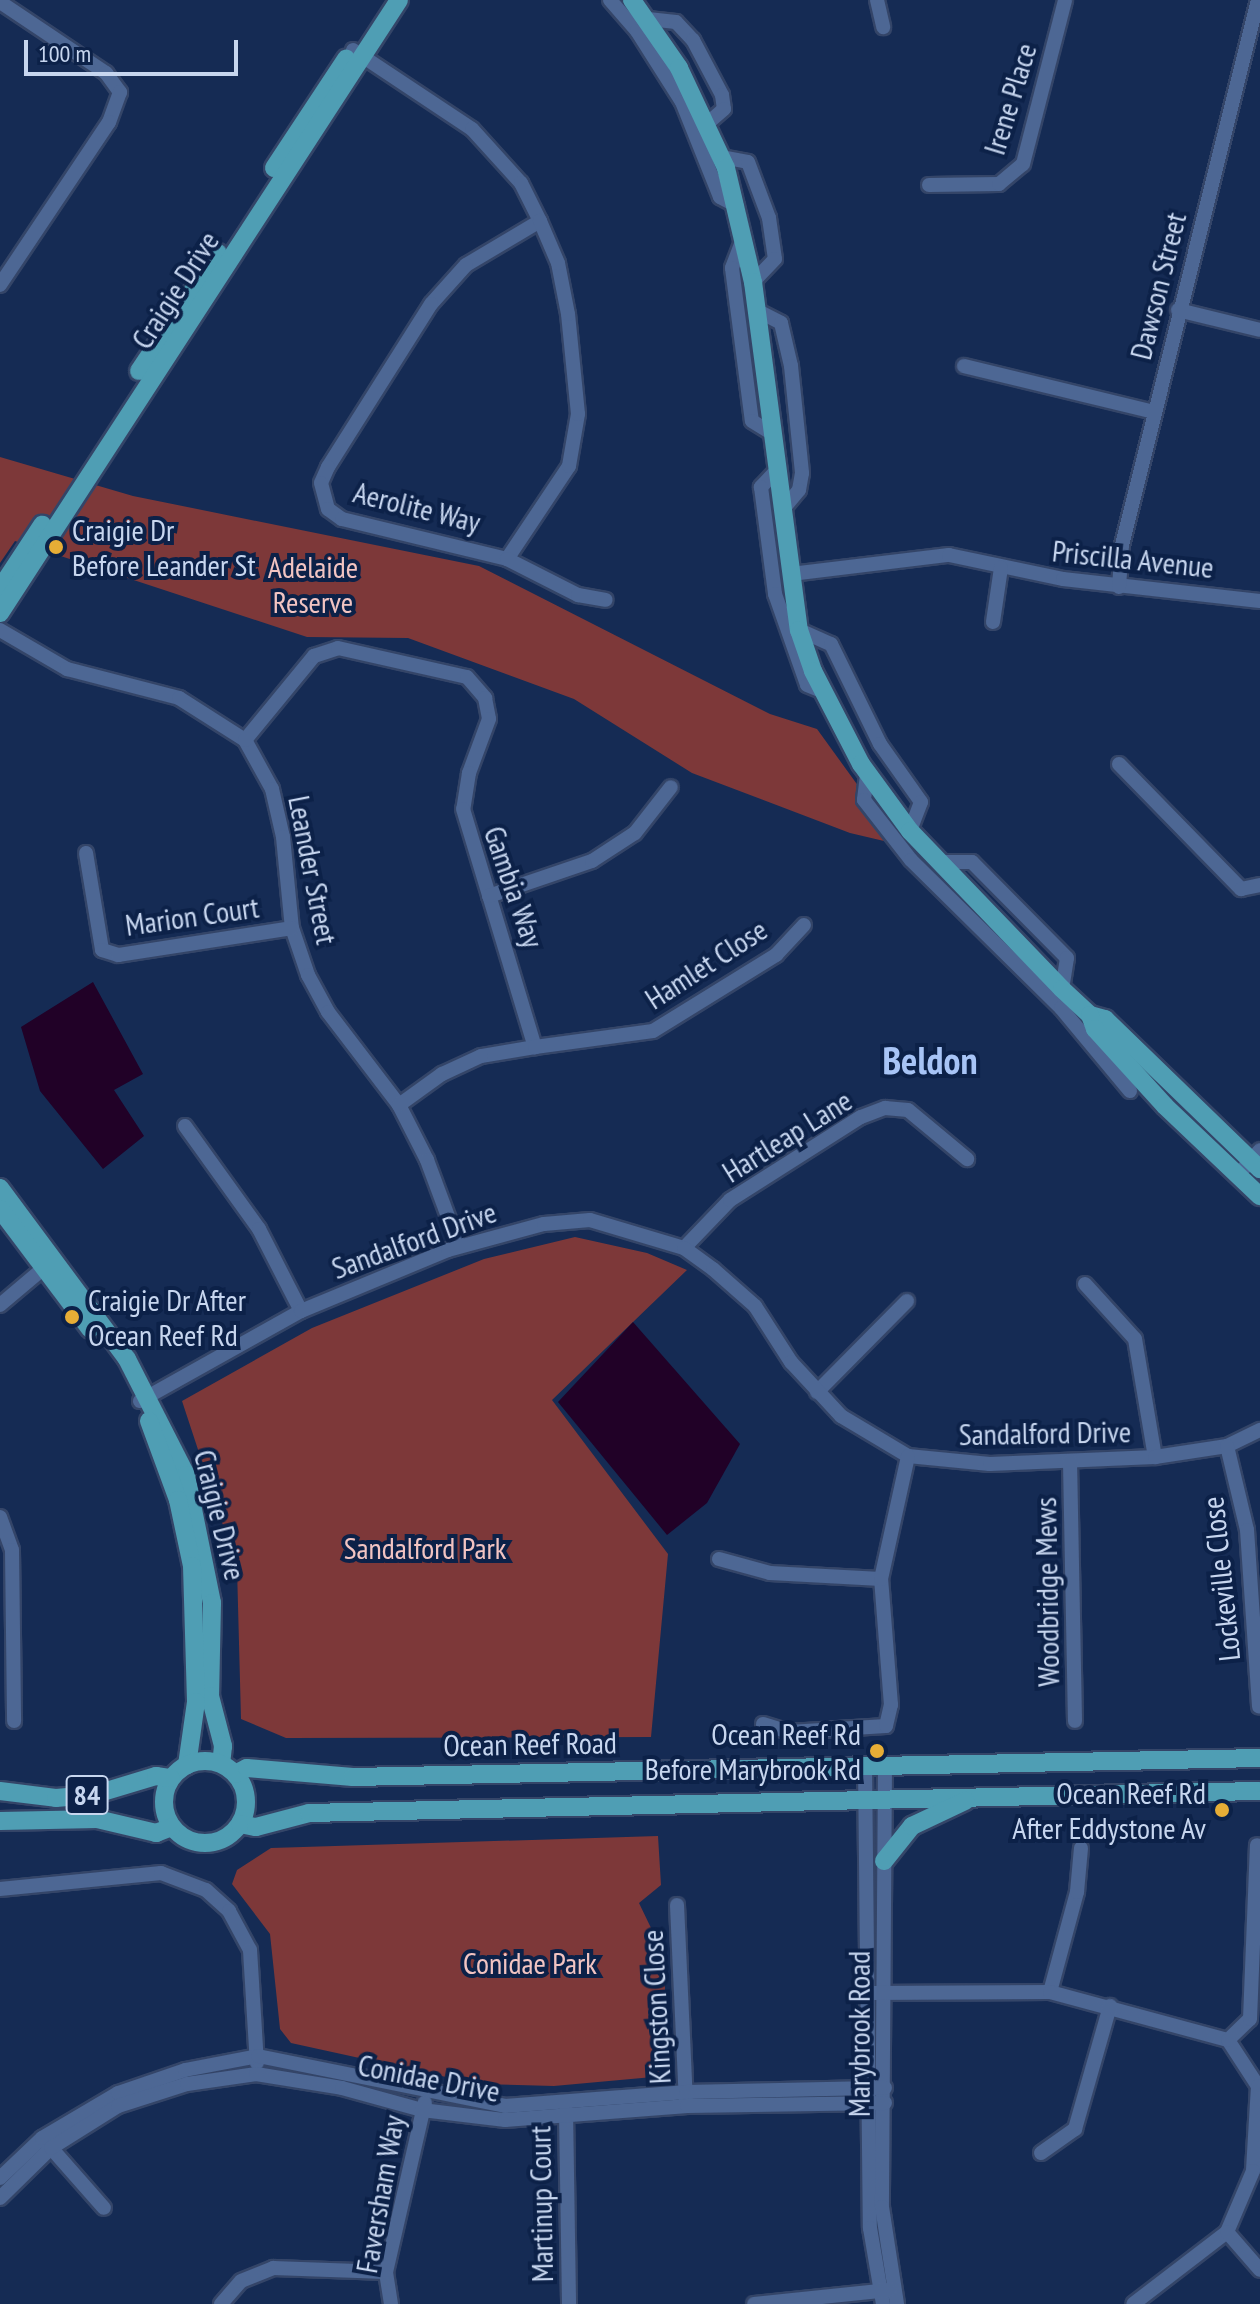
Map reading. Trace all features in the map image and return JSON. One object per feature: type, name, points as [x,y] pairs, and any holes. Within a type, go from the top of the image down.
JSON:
[{"type":"main road","name":"Craigie Drive","points":[[0,613],[358,53],[385,0]]},
{"type":"main road","name":"Craigie Drive","points":[[0,589],[358,53],[399,0]]},
{"type":"main road","points":[[632,0],[648,19],[708,123],[737,206],[753,282],[775,472],[799,630],[824,692],[867,775],[910,831],[1024,960],[1090,1015],[1095,1029],[1165,1106],[1254,1172]]},
{"type":"main road","name":"Craigie Drive","points":[[0,1188],[144,1398],[186,1475],[212,1603],[210,1696],[228,1769]]},
{"type":"main road","name":"Craigie Drive","points":[[0,1209],[51,1262]]},
{"type":"main road","name":"Craigie Drive","points":[[144,1398],[168,1466],[190,1552],[196,1702],[187,1765]]},
{"type":"main road","name":"Ocean Reef Road","points":[[228,1769],[353,1777],[1258,1758]]},
{"type":"main road","points":[[172,1827],[164,1803],[171,1778],[187,1765],[228,1769],[246,1798],[240,1824]]},
{"type":"main road","name":"84","points":[[0,1791],[81,1796],[156,1776],[171,1778]]},
{"type":"main road","name":"84","points":[[0,1821],[97,1819],[156,1833],[172,1827],[187,1840],[207,1844],[226,1838],[240,1824],[256,1827],[309,1813],[1260,1791]]},
{"type":"main road","points":[[884,1861],[912,1826],[975,1797]]},
{"type":"street","points":[[610,0],[682,102],[720,197],[737,206]]},
{"type":"street","points":[[877,0],[883,27]]},
{"type":"street","name":"Irene Place","points":[[929,185],[999,184],[1023,164],[1065,0]]},
{"type":"street","name":"Dawson Street","points":[[1119,587],[1122,545],[1178,310],[1258,0]]},
{"type":"street","points":[[0,2],[106,73],[120,92],[109,122],[0,285]]},
{"type":"street","points":[[648,19],[676,22],[693,40],[722,95],[724,109],[708,123]]},
{"type":"street","name":"Aerolite Way","points":[[358,53],[472,129],[521,183],[540,221],[558,263],[566,301],[578,414],[569,466],[507,559],[342,519],[328,509],[321,483],[431,304],[466,265],[540,221]]},
{"type":"street","points":[[722,157],[748,162],[769,218],[775,259],[753,282]]},
{"type":"street","points":[[743,238],[732,268],[752,421],[771,433]]},
{"type":"street","points":[[756,310],[781,323],[791,366],[802,473],[799,490],[782,510]]},
{"type":"street","points":[[1178,310],[1260,330]]},
{"type":"street","points":[[964,366],[1154,412]]},
{"type":"street","points":[[775,472],[761,487],[775,594],[807,685],[824,692]]},
{"type":"street","name":"Priscilla Avenue","points":[[791,574],[949,555],[1001,568],[1119,587],[1260,601]]},
{"type":"street","points":[[507,559],[578,595],[606,600]]},
{"type":"street","points":[[993,622],[1001,568]]},
{"type":"street","name":"Leander Street","points":[[0,630],[67,669],[179,698],[245,740],[272,789],[283,837],[292,928],[308,975],[328,1012],[399,1105],[427,1160],[459,1246]]},
{"type":"street","points":[[799,630],[831,644],[880,744],[921,802],[910,831]]},
{"type":"street","name":"Gambia Way","points":[[245,740],[314,656],[338,648],[467,677],[485,698],[489,719],[469,773],[463,809],[535,1047]]},
{"type":"street","points":[[1119,764],[1241,889],[1260,885]]},
{"type":"street","points":[[867,775],[864,800],[911,860],[1024,960],[1130,1091]]},
{"type":"street","points":[[489,896],[592,861],[635,833],[671,787]]},
{"type":"street","name":"Marion Court","points":[[86,853],[102,950],[118,955],[292,928]]},
{"type":"street","points":[[939,862],[972,862],[1067,958],[1062,989]]},
{"type":"street","name":"Hamlet Close","points":[[535,1047],[653,1031],[776,955],[804,925]]},
{"type":"street","points":[[399,1105],[442,1074],[481,1056],[535,1047]]},
{"type":"street","name":"Hartleap Lane","points":[[684,1248],[730,1200],[861,1117],[885,1108],[908,1110],[967,1159]]},
{"type":"street","points":[[185,1126],[259,1229],[301,1311]]},
{"type":"street","name":"Sandalford Drive","points":[[144,1398],[301,1311],[459,1246],[544,1224],[590,1220],[684,1248],[755,1306],[817,1392],[865,1433],[908,1456],[990,1464],[1155,1457],[1227,1446],[1260,1430]]},
{"type":"street","points":[[0,1305],[51,1262]]},
{"type":"street","points":[[1085,1284],[1135,1339],[1155,1457]]},
{"type":"street","points":[[817,1392],[907,1301]]},
{"type":"street","name":"Lockeville Close","points":[[1227,1446],[1245,1517],[1259,1707]]},
{"type":"street","points":[[763,1724],[789,1732],[886,1726],[891,1705],[881,1579],[908,1456]]},
{"type":"street","name":"Woodbridge Mews","points":[[1070,1461],[1075,1721]]},
{"type":"street","points":[[0,1517],[12,1550],[14,1721]]},
{"type":"street","points":[[719,1559],[770,1573],[881,1579]]},
{"type":"street","name":"Marybrook Road","points":[[865,1764],[878,1993]]},
{"type":"street","name":"Marybrook Road","points":[[885,1764],[878,2096],[870,2228],[888,2298]]},
{"type":"street","points":[[1228,2040],[1250,2019],[1257,1845]]},
{"type":"street","points":[[1050,1992],[1077,1892],[1081,1848]]},
{"type":"street","points":[[0,1889],[161,1873],[206,1890],[229,1911],[250,1950],[258,2056],[256,2074]]},
{"type":"street","name":"Kingston Close","points":[[677,1905],[686,2099]]},
{"type":"street","points":[[878,1993],[1050,1992],[1228,2040],[1258,2086],[1253,2171],[1227,2232],[1133,2304]]},
{"type":"street","points":[[1041,2153],[1075,2129],[1110,2006]]},
{"type":"street","name":"Conidae Drive","points":[[0,2178],[118,2093],[185,2070],[258,2056],[427,2094],[505,2106],[878,2096]]},
{"type":"street","name":"Conidae Drive","points":[[0,2198],[47,2143],[84,2124],[138,2099],[187,2084],[256,2074],[342,2088],[422,2110],[493,2119],[567,2119],[686,2099]]},
{"type":"street","name":"Faversham Way","points":[[391,2304],[386,2272],[427,2094]]},
{"type":"street","name":"Martinup Court","points":[[565,2103],[569,2304]]},
{"type":"street","points":[[47,2143],[104,2208]]},
{"type":"street","points":[[1227,2232],[1260,2270]]},
{"type":"street","points":[[221,2304],[241,2281],[273,2268],[386,2272]]},
{"type":"street","points":[[754,2304],[888,2298]]},
{"type":"green space","name":"Adelaide Reserve","points":[[0,457],[133,496],[479,566],[770,714],[817,729],[901,845],[850,833],[692,773],[574,699],[408,638],[307,637],[15,541],[0,563]]},
{"type":"green space","name":"Sandalford Park","points":[[575,1237],[647,1253],[687,1270],[552,1400],[668,1554],[651,1737],[286,1738],[241,1719],[237,1568],[182,1401],[312,1328],[484,1259]]},
{"type":"green space","name":"Conidae Park","points":[[658,1836],[661,1885],[639,1903],[664,1955],[667,2063],[653,2077],[554,2086],[478,2084],[291,2043],[280,2029],[270,1934],[232,1884],[237,1870],[271,1848]]},
{"type":"shaded area","points":[[93,982],[143,1074],[114,1090],[144,1136],[103,1169],[40,1091],[21,1027]]},
{"type":"shaded area","points":[[633,1322],[740,1444],[707,1503],[667,1535],[558,1402]]},
{"type":"place","name":"Craigie Dr Before Leander St","points":[[56,547]]},
{"type":"place","name":"Craigie Dr After Ocean Reef Rd","points":[[72,1317]]},
{"type":"place","name":"Ocean Reef Rd Before Marybrook Rd","points":[[877,1751]]},
{"type":"place","name":"Ocean Reef Rd After Eddystone Av","points":[[1222,1810]]},
{"type":"district","name":"Beldon","points":[[930,1060]]}]
